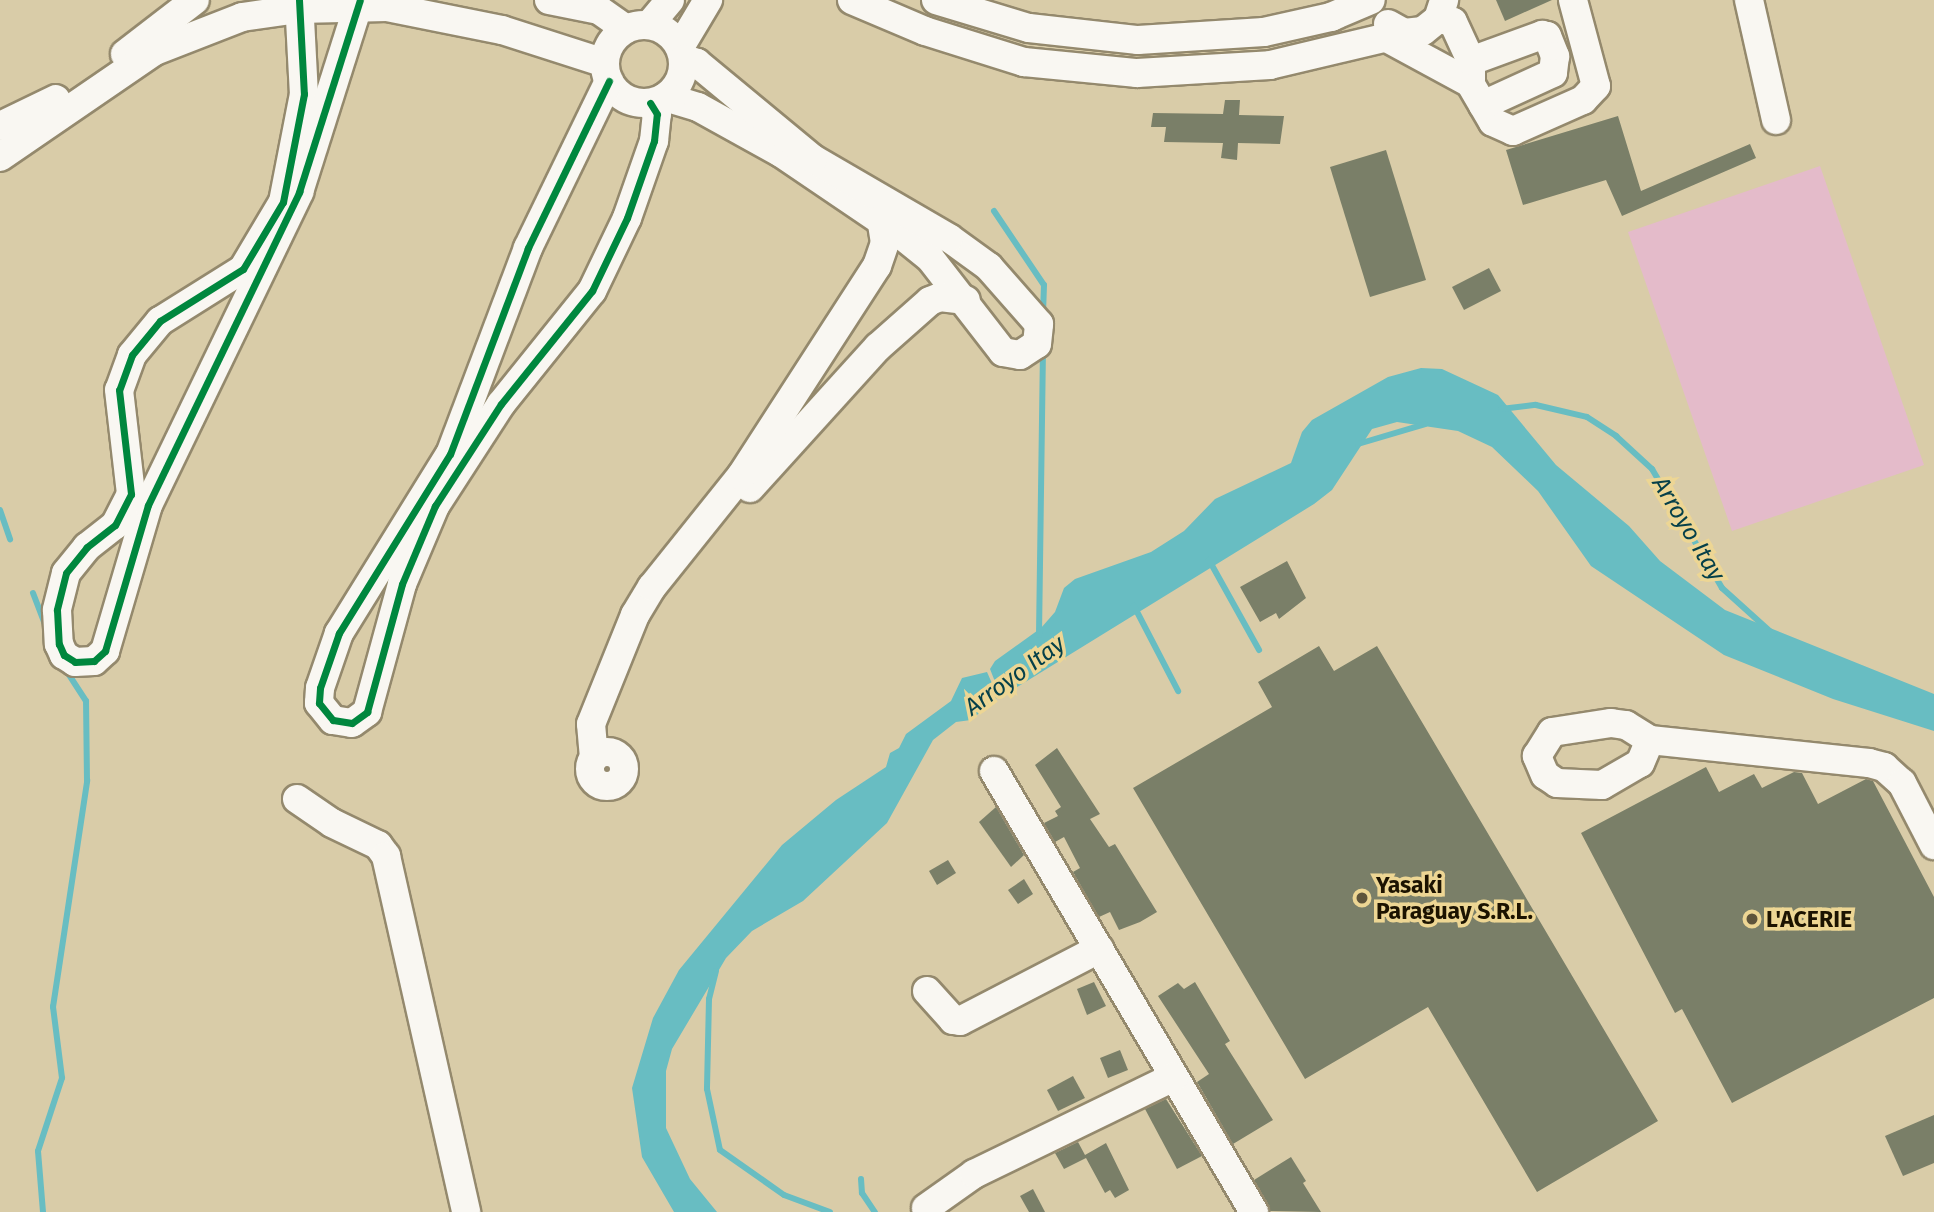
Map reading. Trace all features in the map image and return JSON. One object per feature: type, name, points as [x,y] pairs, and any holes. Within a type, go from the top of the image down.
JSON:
[{"type":"street","points":[[0,127],[88,80],[195,0]]},
{"type":"street","points":[[0,157],[155,51],[242,17],[298,4],[360,2],[422,11],[502,30],[607,72],[626,98],[658,99],[698,107],[757,139],[881,219],[930,258],[966,300],[1003,352],[1020,355],[1037,344],[1039,324],[989,267],[949,238],[813,159],[682,53],[673,36],[638,27],[598,10],[549,0]]},
{"type":"street","points":[[670,0],[638,27],[609,46],[607,72],[528,248],[450,454],[339,633],[320,688],[319,703],[332,720],[352,723],[367,712],[402,584],[435,506],[501,404],[592,291],[628,218],[654,141],[658,99],[679,82],[682,53],[708,0]]},
{"type":"street","points":[[852,0],[925,31],[1024,62],[1137,73],[1270,65],[1395,35],[1423,31],[1448,7],[1475,83],[1493,122],[1513,131],[1592,93],[1595,75],[1573,0]]},
{"type":"street","points":[[936,0],[1029,28],[1138,40],[1264,33],[1331,17],[1374,0],[1395,35],[1475,83]]},
{"type":"street","points":[[1749,0],[1776,120]]},
{"type":"street","points":[[298,4],[305,62],[304,94],[284,202],[243,270],[160,321],[132,355],[120,390],[131,494],[115,525],[87,547],[66,572],[57,610],[59,644],[64,655],[75,662],[94,662],[105,651],[148,505],[299,192],[360,2]]},
{"type":"street","points":[[881,219],[885,243],[877,266],[741,477],[652,587],[635,615],[591,724],[602,755],[608,713],[635,644],[657,607],[741,498],[878,347],[930,300],[940,297],[966,300]]},
{"type":"street","points":[[1650,740],[1884,767],[1902,783],[1934,845]]},
{"type":"street","points":[[994,771],[1174,1077],[1244,1209]]},
{"type":"street","points":[[297,799],[332,823],[378,845],[386,856],[466,1212]]},
{"type":"street","points":[[927,991],[953,1020],[960,1021],[1099,949]]},
{"type":"street","points":[[926,1208],[974,1174],[1174,1077]]},
{"type":"shaded area","points":[[1820,166],[1924,465],[1732,531],[1628,232]]},
{"type":"water","points":[[1421,368],[1442,369],[1498,395],[1556,465],[1629,526],[1660,561],[1725,610],[1934,694],[1934,731],[1833,699],[1724,655],[1591,566],[1538,491],[1492,447],[1458,431],[1397,422],[1372,429],[1332,490],[1314,504],[1001,697],[990,669],[995,661],[1041,628],[1055,612],[1064,588],[1075,579],[1151,552],[1184,531],[1215,499],[1291,463],[1302,432],[1312,420],[1388,377]]},
{"type":"water","points":[[987,672],[998,697],[971,720],[956,722],[933,740],[887,823],[803,901],[752,931],[726,958],[672,1049],[666,1071],[666,1128],[690,1179],[717,1212],[674,1212],[642,1157],[632,1088],[653,1018],[679,970],[782,845],[836,800],[886,767],[890,753],[899,748],[906,734],[951,701],[962,678]]},
{"type":"building","points":[[1496,0],[1552,0],[1505,21]]},
{"type":"building","points":[[1225,100],[1240,100],[1239,115],[1284,116],[1280,144],[1238,143],[1237,160],[1221,158],[1223,143],[1164,142],[1166,127],[1151,127],[1153,113],[1223,114]]},
{"type":"building","points":[[1618,116],[1641,191],[1750,144],[1756,158],[1622,216],[1606,180],[1523,205],[1506,150]]},
{"type":"building","points":[[1386,150],[1426,280],[1370,297],[1330,167]]},
{"type":"building","points":[[1489,268],[1501,291],[1464,310],[1452,287]]},
{"type":"building","points":[[1287,561],[1306,598],[1279,619],[1276,613],[1260,622],[1240,587]]},
{"type":"building","name":"Yasaki Paraguay S.R.L.","points":[[1319,646],[1334,671],[1377,646],[1658,1121],[1537,1192],[1428,1007],[1305,1079],[1133,788],[1272,707],[1258,682]]},
{"type":"building","points":[[1057,748],[1100,814],[1090,819],[1109,847],[1115,844],[1157,912],[1140,922],[1119,930],[1110,912],[1099,917],[1073,872],[1080,868],[1064,837],[1055,842],[1044,823],[1058,816],[1055,811],[1061,807],[1035,765]]},
{"type":"building","name":"L'ACERIE","points":[[1706,767],[1719,792],[1754,774],[1762,788],[1794,772],[1802,773],[1818,804],[1866,779],[1873,781],[1934,897],[1934,998],[1732,1103],[1682,1009],[1675,1013],[1581,833]]},
{"type":"building","points":[[996,807],[1024,855],[1011,867],[979,822]]},
{"type":"building","points":[[948,860],[956,873],[937,885],[929,871]]},
{"type":"building","points":[[1024,879],[1033,894],[1018,904],[1008,890]]},
{"type":"building","points":[[1094,982],[1106,1006],[1087,1015],[1077,989]]},
{"type":"building","points":[[1195,982],[1230,1041],[1225,1044],[1273,1120],[1233,1144],[1197,1082],[1209,1074],[1158,996],[1178,983],[1184,989]]},
{"type":"building","points":[[1120,1050],[1128,1070],[1108,1078],[1100,1058]]},
{"type":"building","points":[[1073,1076],[1085,1098],[1058,1111],[1047,1090]]},
{"type":"building","points":[[1166,1099],[1202,1156],[1177,1169],[1145,1109]]},
{"type":"building","points":[[1934,1115],[1934,1163],[1903,1176],[1885,1136]]},
{"type":"building","points":[[1078,1142],[1085,1155],[1106,1143],[1129,1190],[1115,1198],[1110,1190],[1105,1193],[1086,1158],[1064,1169],[1055,1153]]},
{"type":"building","points":[[1291,1157],[1321,1212],[1270,1211],[1254,1180]]},
{"type":"building","points":[[1033,1189],[1045,1212],[1029,1212],[1020,1196]]},
{"type":"waterway","points":[[994,211],[1044,285],[1043,316]]},
{"type":"waterway","points":[[1039,635],[1043,352]]},
{"type":"waterway","name":"Arroyo Itay","points":[[1501,409],[1536,405],[1587,417],[1616,436],[1652,469],[1722,588],[1773,634]]},
{"type":"waterway","name":"Arroyo Itay","points":[[1358,444],[1425,424]]},
{"type":"waterway","points":[[0,510],[10,539]]},
{"type":"waterway","points":[[1209,560],[1259,650]]},
{"type":"waterway","points":[[33,593],[46,627]]},
{"type":"waterway","points":[[1134,606],[1178,691]]},
{"type":"waterway","points":[[43,1212],[38,1151],[62,1078],[53,1007],[87,781],[86,701],[65,669]]},
{"type":"waterway","name":"Arroyo Itay","points":[[716,971],[709,999],[707,1089],[720,1150],[784,1195],[830,1212]]},
{"type":"waterway","points":[[861,1179],[862,1193],[875,1212]]},
{"type":"cycle path","points":[[299,0],[304,94],[283,202],[243,269],[160,321],[132,355],[119,390],[131,494],[115,525],[87,547],[66,573],[57,610],[59,644],[64,655],[75,662],[94,661],[105,651],[148,505],[299,192],[360,0]]},
{"type":"cycle path","points":[[609,81],[528,248],[450,454],[339,633],[320,688],[319,703],[333,720],[352,723],[367,712],[402,584],[435,506],[501,404],[592,291],[627,218],[654,141],[657,114],[650,103]]},
{"type":"place","name":"Yasaki Paraguay S.R.L.","points":[[1362,898]]},
{"type":"place","name":"L'ACERIE","points":[[1752,919]]}]
